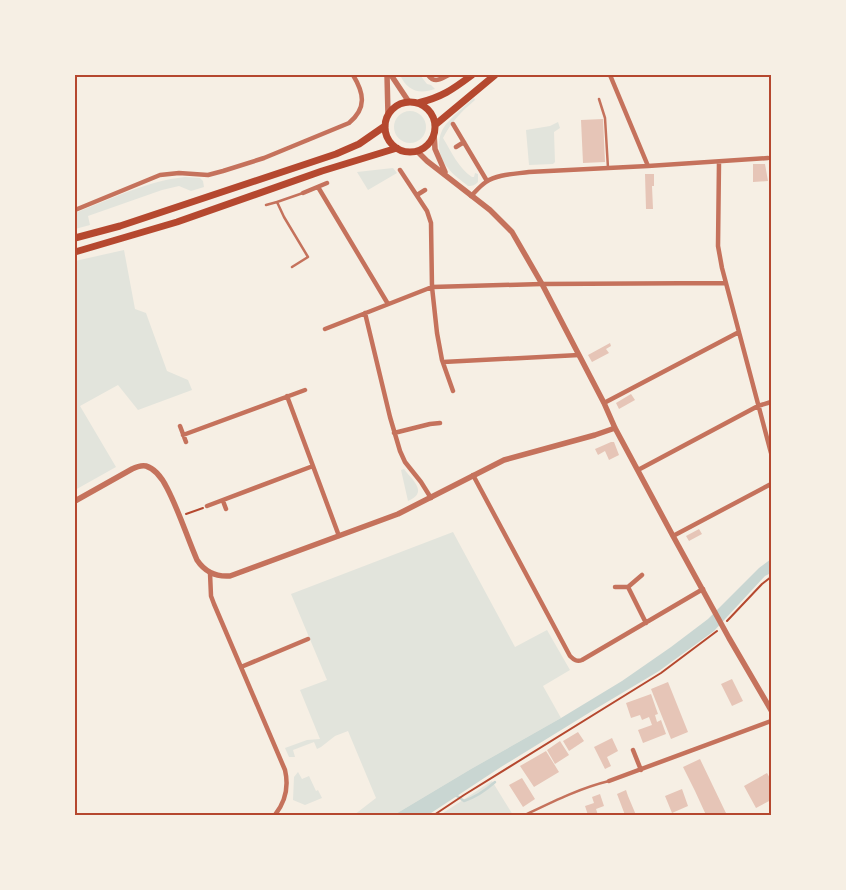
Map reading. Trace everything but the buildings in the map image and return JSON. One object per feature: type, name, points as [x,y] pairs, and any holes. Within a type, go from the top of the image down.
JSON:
[{"type":"main road","points":[[418,103],[445,94],[472,75]]},
{"type":"main road","points":[[435,125],[495,75]]},
{"type":"main road","points":[[409,102],[418,103],[430,112],[435,125],[434,134],[430,141],[417,151],[410,152],[397,148],[388,139],[385,126],[388,115],[397,106],[409,102]]},
{"type":"main road","points":[[75,238],[120,226],[336,154],[358,144],[385,126]]},
{"type":"main road","points":[[75,252],[177,222],[322,170],[397,148]]},
{"type":"street","points":[[75,210],[160,175],[179,173],[208,174],[264,158],[349,123],[359,112],[362,100],[359,86],[353,75]]},
{"type":"street","points":[[387,75],[388,115]]},
{"type":"street","points":[[391,75],[409,102]]},
{"type":"street","points":[[428,75],[436,80],[449,75]]},
{"type":"street","points":[[610,75],[648,166]]},
{"type":"street","points":[[454,124],[487,181]]},
{"type":"street","points":[[434,134],[435,149],[446,175]]},
{"type":"street","points":[[456,147],[464,142]]},
{"type":"street","points":[[417,151],[490,210],[512,232],[542,284],[604,402],[615,428],[673,536],[771,710]]},
{"type":"street","points":[[471,196],[487,181],[500,176],[528,172],[768,158]]},
{"type":"street","points":[[719,162],[718,246],[771,453]]},
{"type":"street","points":[[400,170],[427,211],[431,223],[433,307],[439,347],[453,391]]},
{"type":"street","points":[[303,193],[326,183]]},
{"type":"street","points":[[318,187],[388,304]]},
{"type":"street","points":[[417,195],[425,190]]},
{"type":"street","points":[[325,328],[432,287],[542,284],[726,283]]},
{"type":"street","points":[[365,313],[394,433],[402,457],[431,498]]},
{"type":"street","points":[[604,402],[739,332]]},
{"type":"street","points":[[443,362],[579,355]]},
{"type":"street","points":[[183,435],[305,390]]},
{"type":"street","points":[[287,396],[339,536]]},
{"type":"street","points":[[638,470],[758,406],[771,402]]},
{"type":"street","points":[[394,433],[440,423]]},
{"type":"street","points":[[180,426],[186,442]]},
{"type":"street","points":[[75,501],[132,469],[141,465],[146,466],[156,471],[167,487],[197,560],[203,568],[210,573],[220,576],[230,576],[408,509],[514,456],[615,428]]},
{"type":"street","points":[[208,506],[313,466]]},
{"type":"street","points":[[473,475],[570,656],[574,660],[582,660],[703,589]]},
{"type":"street","points":[[673,536],[771,484]]},
{"type":"street","points":[[223,501],[226,509]]},
{"type":"street","points":[[210,573],[211,596],[285,770],[287,779],[286,794],[282,805],[275,815]]},
{"type":"street","points":[[616,587],[628,587],[642,575]]},
{"type":"street","points":[[628,587],[646,623]]},
{"type":"street","points":[[241,666],[308,639]]},
{"type":"street","points":[[609,781],[771,721]]},
{"type":"street","points":[[633,750],[641,770]]},
{"type":"lane","points":[[599,99],[605,118],[608,168]]},
{"type":"lane","points":[[266,205],[303,193]]},
{"type":"lane","points":[[277,202],[284,218],[308,257],[292,267]]},
{"type":"lane","points":[[525,815],[596,784],[609,781]]},
{"type":"path","points":[[179,516],[208,506]]},
{"type":"path","points":[[726,621],[771,577]]},
{"type":"path","points":[[434,815],[456,799],[661,673],[721,627]]},
{"type":"shaded area","points":[[400,75],[420,75],[427,84],[435,89],[429,91],[414,90],[406,84]]},
{"type":"shaded area","points":[[474,98],[475,100],[457,117],[443,138],[467,174],[474,177],[475,173],[478,174],[478,182],[468,186],[452,173],[444,163],[439,145],[441,132],[444,127]]},
{"type":"shaded area","points":[[410,111],[421,116],[426,127],[421,138],[410,143],[399,138],[394,127],[399,116]]},
{"type":"shaded area","points":[[558,122],[560,128],[554,132],[555,162],[553,164],[529,165],[526,130],[550,126]]},
{"type":"shaded area","points":[[393,168],[397,173],[368,190],[357,172]]},
{"type":"shaded area","points":[[185,177],[200,178],[203,181],[204,187],[191,191],[179,186],[162,190],[88,216],[90,225],[75,229],[75,213],[143,186]]},
{"type":"shaded area","points":[[124,250],[135,309],[146,313],[167,371],[188,380],[192,390],[138,410],[118,385],[80,406],[116,467],[75,490],[75,261]]},
{"type":"shaded area","points":[[404,469],[418,490],[417,494],[408,501],[401,470]]},
{"type":"shaded area","points":[[453,532],[515,647],[547,630],[570,670],[543,686],[561,718],[394,815],[354,815],[376,798],[348,731],[335,736],[317,749],[314,742],[293,750],[295,757],[289,757],[285,748],[307,740],[320,739],[300,690],[327,680],[291,594]]},
{"type":"shaded area","points":[[771,559],[771,573],[765,576],[714,631],[659,671],[501,767],[428,815],[394,815],[622,681],[708,619],[759,568]]},
{"type":"shaded area","points":[[298,772],[302,779],[309,776],[316,791],[318,790],[322,798],[305,805],[293,800],[294,777]]},
{"type":"shaded area","points":[[492,781],[513,815],[440,815]]},
{"type":"waterway","points":[[455,794],[464,801],[481,793],[495,782]]}]
